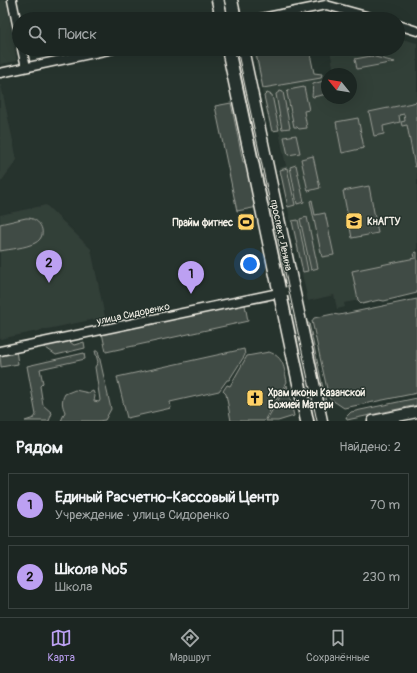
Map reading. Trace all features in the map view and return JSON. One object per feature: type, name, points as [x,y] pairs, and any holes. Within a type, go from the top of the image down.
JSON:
[{"type":"highway","points":[[218,0],[221,12]]},
{"type":"highway","points":[[231,0],[234,12]]},
{"type":"highway","name":"проспект Ленина","points":[[229,56],[276,293],[307,421]]},
{"type":"highway","name":"проспект Ленина","points":[[243,56],[321,421]]},
{"type":"main road","points":[[373,421],[417,412]]},
{"type":"street","points":[[12,0],[14,12]]},
{"type":"street","points":[[292,12],[326,5],[352,12]]},
{"type":"street","points":[[405,27],[417,30]]},
{"type":"street","points":[[24,56],[26,67]]},
{"type":"street","points":[[0,72],[79,56]]},
{"type":"street","name":"улица Сидоренко","points":[[0,351],[293,290]]},
{"type":"shaded area","points":[[0,0],[6,0],[12,33],[12,56],[16,56],[17,61],[0,64]]},
{"type":"shaded area","name":"КнАГТУ","points":[[405,40],[417,43],[417,289],[344,303],[345,307],[337,309],[334,295],[308,301],[279,168],[286,166],[279,131],[271,132],[255,56],[308,56],[312,77],[321,75],[321,104],[357,104],[357,68],[333,68],[331,56],[405,56]]},
{"type":"shaded area","points":[[256,56],[310,56],[314,73],[321,74],[321,78],[263,88]]},
{"type":"shaded area","points":[[371,56],[395,62],[357,69],[355,59]]},
{"type":"shaded area","points":[[321,82],[321,95],[312,96],[313,84]]},
{"type":"shaded area","points":[[0,85],[17,160],[0,183]]},
{"type":"shaded area","points":[[304,87],[309,110],[304,111],[307,128],[299,129],[294,127],[287,93],[288,90]]},
{"type":"shaded area","points":[[280,91],[283,92],[290,128],[282,129],[276,94]]},
{"type":"shaded area","points":[[267,93],[272,95],[279,130],[272,131],[264,96]]},
{"type":"shaded area","points":[[417,102],[417,166],[415,167],[407,125],[402,126],[401,122],[405,121],[404,114],[399,115],[400,122],[383,126],[384,134],[374,136],[369,112]]},
{"type":"shaded area","points":[[231,103],[243,162],[248,161],[258,207],[237,211],[215,106]]},
{"type":"shaded area","points":[[358,118],[364,148],[342,153],[336,122]]},
{"type":"shaded area","points":[[296,135],[300,153],[288,155],[284,137]]},
{"type":"shaded area","points":[[313,156],[320,188],[308,191],[301,159]]},
{"type":"shaded area","points":[[296,165],[304,202],[297,204],[290,167]]},
{"type":"shaded area","points":[[287,168],[295,205],[288,207],[280,170]]},
{"type":"shaded area","points":[[369,186],[378,233],[352,238],[343,191]]},
{"type":"shaded area","points":[[312,200],[315,215],[325,213],[334,255],[322,257],[310,201]]},
{"type":"shaded area","points":[[46,205],[91,249],[105,317],[0,339],[0,215]]},
{"type":"shaded area","points":[[307,217],[318,268],[311,270],[300,219]]},
{"type":"shaded area","points":[[26,218],[36,220],[39,224],[42,236],[39,240],[27,246],[0,251],[0,224]]},
{"type":"shaded area","points":[[298,220],[308,271],[303,272],[292,221]]},
{"type":"shaded area","points":[[417,252],[417,293],[384,301],[379,300],[362,304],[358,300],[352,271],[415,258],[414,253]]},
{"type":"shaded area","points":[[267,298],[268,301],[245,305],[248,321],[106,352],[102,333]]},
{"type":"shaded area","points":[[417,299],[417,393],[344,408],[329,398],[312,321],[314,318],[333,314],[339,315]]},
{"type":"shaded area","points":[[307,323],[309,323],[326,402],[324,402]]},
{"type":"shaded area","points":[[66,339],[74,345],[84,342],[85,348],[56,355],[43,346]]},
{"type":"shaded area","points":[[244,349],[245,355],[229,380],[227,380],[219,391],[170,402],[171,408],[127,418],[117,377]]},
{"type":"shaded area","points":[[16,350],[18,364],[1,367],[0,355]]},
{"type":"shaded area","points":[[95,351],[98,351],[111,409],[105,420],[61,421],[65,412],[62,403],[65,394],[75,390],[89,393],[93,391],[95,396],[94,401],[99,402],[100,400],[95,367],[98,362]]},
{"type":"shaded area","points":[[269,352],[274,354],[280,360],[284,368],[287,382],[264,421],[231,421],[226,394],[223,391],[227,385],[230,386],[247,356]]},
{"type":"shaded area","points":[[84,353],[85,359],[40,369],[43,383],[40,386],[43,405],[52,413],[49,421],[25,421],[34,418],[36,415],[27,366]]},
{"type":"shaded area","points":[[287,385],[294,416],[278,421],[266,421]]},
{"type":"shaded area","points":[[417,398],[417,405],[347,420],[346,417],[351,412]]},
{"type":"tram line","points":[[224,0],[227,12]]},
{"type":"tram line","points":[[239,56],[317,421]]},
{"type":"place","name":"КнАГТУ","points":[[354,221]]},
{"type":"place","name":"Прайм фитнес","points":[[246,222]]},
{"type":"place","name":"Школа №5","points":[[49,283]]},
{"type":"place","name":"Единый Расчетно-Кассовый Центр","points":[[191,294]]},
{"type":"place","name":"Храм иконы Казанской Божией Матери","points":[[255,398]]}]
